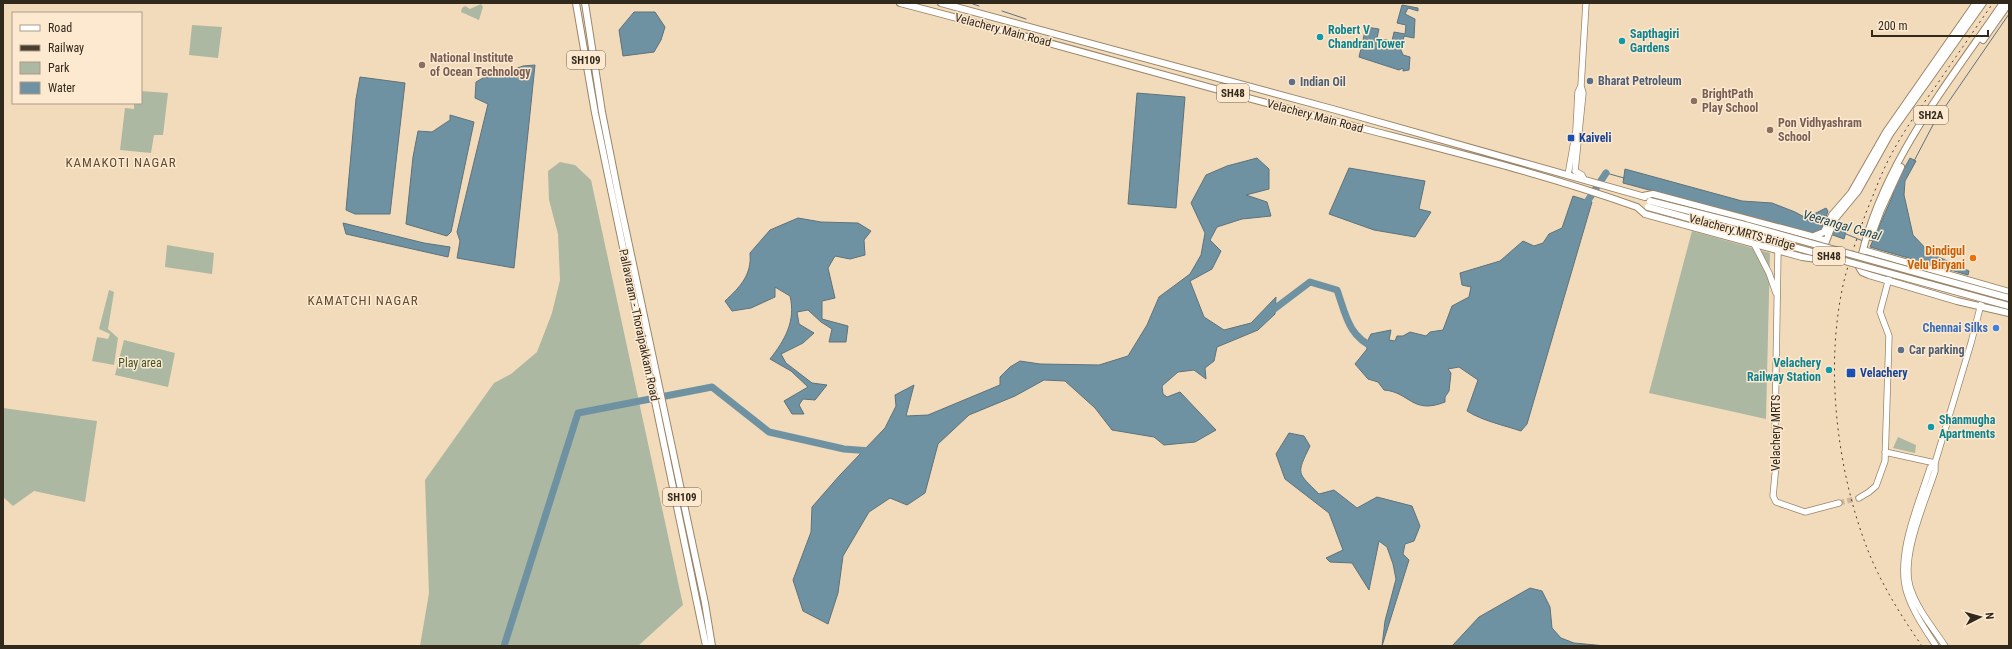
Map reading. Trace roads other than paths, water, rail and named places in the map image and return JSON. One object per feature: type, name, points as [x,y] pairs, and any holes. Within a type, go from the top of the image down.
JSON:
[{"type":"main road","name":"Velachery Main Road","points":[[900,3],[1036,38],[1288,109],[1575,187],[1637,207]]},
{"type":"main road","name":"Velachery Main Road","points":[[941,3],[1643,196]]},
{"type":"main road","name":"SH2A","points":[[1825,244],[1826,234],[1837,209],[1851,193],[1886,132],[1976,3]]},
{"type":"main road","name":"SH2A","points":[[1830,224],[1858,191],[1891,133],[1983,3]]},
{"type":"main road","name":"SH2A","points":[[1866,248],[1869,236],[1891,181],[1913,135],[2003,3]]},
{"type":"main road","name":"SH2A","points":[[1891,181],[1916,137],[2009,3]]},
{"type":"main road","name":"Pallavaram - Thoraipakkam Road","points":[[586,4],[599,116]]},
{"type":"main road","name":"Pallavaram - Thoraipakkam Road","points":[[576,5],[656,392],[670,456],[692,543],[694,569]]},
{"type":"main road","points":[[1288,109],[1291,98]]},
{"type":"main road","points":[[1637,207],[1645,214],[1754,244],[1817,259],[1825,244],[1824,240],[1811,236],[1653,194],[1643,196]]},
{"type":"main road","name":"Velachery MRTS Bridge","points":[[1643,196],[1649,204],[2009,306]]},
{"type":"main road","name":"Velachery MRTS Bridge","points":[[1637,207],[1649,204],[1745,225],[2009,298]]},
{"type":"main road","points":[[1811,236],[1826,234]]},
{"type":"main road","points":[[2009,292],[1866,248],[1860,270],[1865,274],[1889,279],[1981,306],[2009,312]]},
{"type":"main road","name":"Pallavaram - Thoraipakkam Road","points":[[670,456],[683,538],[694,569],[712,646]]},
{"type":"main road","name":"Pallavaram - Thoraipakkam Road","points":[[701,600],[706,646]]},
{"type":"street","points":[[1584,179],[1575,171],[1583,93],[1581,86],[1586,3]]},
{"type":"street","points":[[1568,175],[1576,130],[1578,92],[1581,86]]},
{"type":"street","points":[[1754,244],[1769,273],[1778,298]]},
{"type":"street","name":"Velachery MRTS","points":[[1778,250],[1775,430],[1777,454],[1773,496],[1776,502],[1805,512],[1839,503]]},
{"type":"street","points":[[1859,498],[1876,486],[1885,461],[1889,336],[1880,312],[1889,279]]},
{"type":"street","points":[[1945,646],[1911,590],[1908,561],[1917,525],[1935,471],[1935,463],[1981,306]]},
{"type":"street","points":[[1885,452],[1935,463]]},
{"type":"street","points":[[1935,463],[1930,468],[1912,524],[1904,557],[1906,591],[1923,626],[1936,646]]},
{"type":"water","points":[[1402,5],[1418,8],[1418,11],[1408,8],[1405,14],[1415,19],[1414,38],[1404,36],[1401,50],[1403,55],[1410,57],[1409,70],[1403,71],[1403,68],[1399,70],[1359,57],[1366,27],[1379,29],[1377,38],[1392,41],[1394,32],[1405,34],[1406,25],[1397,23]]},
{"type":"water","points":[[634,12],[655,12],[665,27],[661,40],[654,52],[623,56],[619,30]]},
{"type":"water","points":[[535,65],[514,268],[457,258],[460,241],[457,232],[488,104],[475,98],[476,82],[490,74],[501,74],[523,66]]},
{"type":"water","points":[[360,77],[405,83],[390,214],[355,214],[346,210],[356,99]]},
{"type":"water","points":[[1137,93],[1185,97],[1176,208],[1128,204]]},
{"type":"water","points":[[450,115],[474,122],[451,232],[447,236],[406,224],[413,157],[418,131],[432,132],[450,120]]},
{"type":"water","points":[[1257,158],[1269,169],[1269,189],[1246,195],[1267,202],[1271,216],[1242,219],[1217,227],[1210,240],[1221,251],[1212,269],[1190,281],[1204,317],[1224,330],[1251,323],[1276,297],[1275,314],[1258,330],[1217,347],[1214,361],[1205,368],[1206,379],[1194,370],[1178,372],[1162,386],[1163,394],[1167,397],[1180,392],[1216,430],[1195,442],[1164,445],[1154,437],[1112,430],[1095,408],[1065,381],[1044,380],[1015,396],[969,415],[938,444],[925,493],[907,505],[890,498],[869,512],[843,556],[838,593],[828,624],[803,611],[793,580],[811,532],[812,507],[885,428],[896,406],[895,395],[914,385],[906,416],[928,415],[1000,385],[1000,377],[1010,367],[1020,361],[1040,364],[1099,365],[1128,356],[1147,325],[1159,297],[1190,274],[1201,255],[1205,233],[1191,203],[1206,175],[1227,166]]},
{"type":"water","points":[[1910,158],[1916,161],[1905,181],[1904,195],[1913,235],[1930,253],[1969,271],[1968,275],[1870,247],[1893,195],[1894,187]]},
{"type":"water","points":[[1349,168],[1425,181],[1419,209],[1431,212],[1415,237],[1374,230],[1329,214]]},
{"type":"water","points":[[1625,169],[1742,201],[1772,203],[1806,218],[1826,208],[1828,211],[1821,231],[1812,233],[1623,183]]},
{"type":"water","points":[[1573,196],[1592,202],[1527,424],[1521,431],[1486,420],[1467,411],[1478,380],[1459,367],[1448,369],[1451,373],[1449,391],[1445,397],[1445,402],[1425,406],[1412,402],[1393,392],[1384,390],[1378,382],[1368,379],[1355,364],[1367,349],[1366,344],[1371,334],[1391,330],[1389,340],[1395,341],[1397,336],[1403,336],[1410,332],[1426,336],[1430,332],[1443,330],[1452,306],[1469,297],[1471,287],[1462,285],[1460,273],[1500,261],[1523,241],[1534,246],[1543,243],[1549,234],[1562,228]]},
{"type":"water","points":[[798,218],[821,222],[858,223],[871,231],[864,240],[865,255],[850,259],[835,256],[828,268],[835,298],[822,301],[822,319],[848,326],[846,342],[829,342],[832,329],[821,322],[808,310],[797,312],[799,324],[814,333],[803,343],[781,354],[786,363],[812,383],[827,385],[815,400],[803,399],[799,405],[804,414],[792,414],[784,401],[808,387],[791,371],[770,359],[788,330],[792,314],[790,296],[775,287],[775,297],[751,308],[732,311],[725,301],[736,291],[744,280],[749,268],[750,253],[770,230]]},
{"type":"water","points":[[343,223],[424,243],[450,247],[448,257],[346,234]]},
{"type":"water","points":[[1833,224],[1847,228],[1844,239],[1830,234]]},
{"type":"water","points":[[1289,433],[1304,436],[1310,446],[1302,463],[1301,473],[1306,481],[1319,494],[1334,490],[1357,508],[1377,497],[1412,506],[1420,526],[1414,541],[1405,544],[1403,554],[1409,560],[1382,646],[1385,621],[1396,579],[1387,547],[1379,541],[1369,590],[1352,563],[1330,562],[1326,558],[1343,550],[1329,513],[1285,479],[1276,454]]},
{"type":"water","points":[[1530,588],[1542,591],[1550,607],[1552,628],[1561,638],[1574,643],[1606,646],[1452,646],[1479,617]]},
{"type":"waterway","points":[[970,3],[979,6]]},
{"type":"waterway","points":[[1002,11],[1026,19]]},
{"type":"waterway","name":"Veerangal Canal","points":[[1914,161],[1934,123],[2009,14]]},
{"type":"waterway","name":"Veerangal Canal","points":[[1606,173],[1624,178]]},
{"type":"waterway","points":[[1583,208],[1606,173]]},
{"type":"waterway","name":"Veerangal Canal","points":[[1846,234],[1863,241]]},
{"type":"waterway","points":[[1269,313],[1310,282],[1337,290],[1353,331],[1366,343],[1375,348]]},
{"type":"waterway","points":[[504,646],[578,413],[712,387],[769,432],[844,449],[871,451]]},
{"type":"tunnel","points":[[1839,503],[1859,498]]},
{"type":"railway","points":[[1922,646],[1906,623],[1878,573],[1856,517],[1841,449],[1836,414],[1835,344],[1839,309],[1845,277],[1867,210],[1887,162],[1911,122],[1993,3]]},
{"type":"place","name":"Robert V Chandran Tower","points":[[1320,37]]},
{"type":"place","name":"Sapthagiri Gardens","points":[[1622,41]]},
{"type":"place","name":"National Institute of Ocean Technology","points":[[422,65]]},
{"type":"place","name":"Bharat Petroleum","points":[[1590,81]]},
{"type":"place","name":"Indian Oil","points":[[1292,82]]},
{"type":"place","name":"BrightPath Play School","points":[[1694,101]]},
{"type":"place","name":"Pon Vidhyashram School","points":[[1770,130]]},
{"type":"place","name":"Kaiveli","points":[[1571,138]]},
{"type":"place","name":"Dindigul Velu Biryani","points":[[1973,258]]},
{"type":"place","name":"Chennai Silks","points":[[1996,328]]},
{"type":"place","name":"Car parking","points":[[1901,350]]},
{"type":"place","name":"Velachery Railway Station","points":[[1829,370]]},
{"type":"place","name":"Velachery","points":[[1851,373]]},
{"type":"place","name":"Shanmugha Apartments","points":[[1931,427]]},
{"type":"district","name":"KAMAKOTI NAGAR","points":[[121,162]]},
{"type":"district","name":"KAMATCHI NAGAR","points":[[363,300]]},
{"type":"park label","name":"Play area","points":[[140,363]]}]
